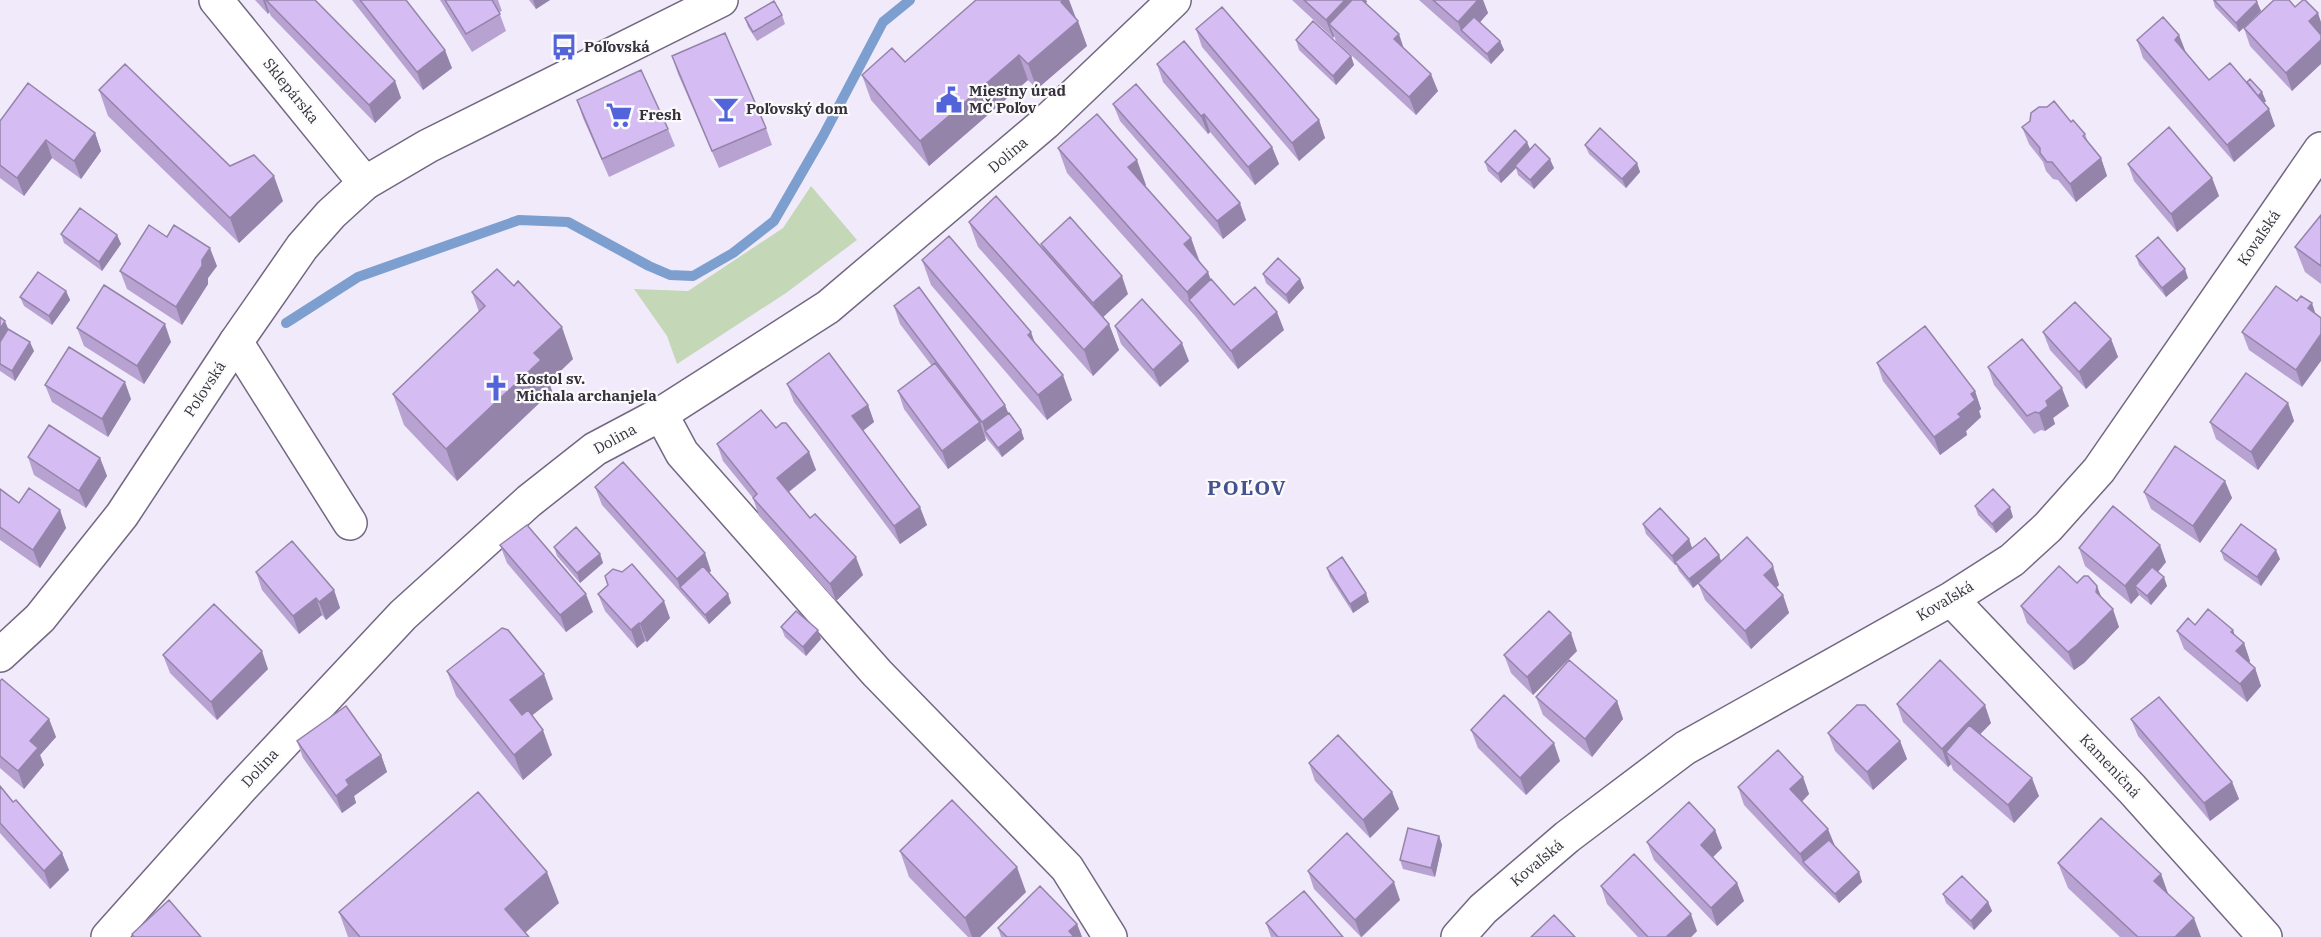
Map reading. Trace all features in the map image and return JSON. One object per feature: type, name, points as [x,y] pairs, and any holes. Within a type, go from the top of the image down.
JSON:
[{"type":"street","name":"Sklepárska","points":[[216,0],[365,183]]},
{"type":"street","name":"Poľovská","points":[[0,655],[40,618],[122,515],[236,342],[302,247],[331,214],[365,183],[428,146],[721,0]]},
{"type":"street","name":"Dolina","points":[[108,937],[249,779],[403,615],[529,501],[595,449],[661,414],[828,307],[1045,123],[1174,0]]},
{"type":"street","name":"Kovaľská","points":[[1458,937],[1483,909],[1567,837],[1685,748],[1951,599],[2012,560],[2048,526],[2099,470],[2321,149]]},
{"type":"street","points":[[236,342],[350,523]]},
{"type":"street","points":[[661,414],[682,453],[877,673],[1067,868],[1110,937]]},
{"type":"street","name":"Kameničná","points":[[1951,599],[2132,789],[2265,937]]},
{"type":"green space","points":[[811,186],[857,240],[786,293],[677,364],[667,336],[634,289],[688,291],[783,228]]},
{"type":"building","points":[[266,0],[315,0],[395,81],[369,105]]},
{"type":"building","points":[[360,0],[406,0],[445,50],[417,72]]},
{"type":"building","points":[[445,0],[492,0],[500,14],[466,34]]},
{"type":"building","points":[[976,0],[1063,0],[1061,2],[1078,21],[1028,64],[1019,55],[920,141],[862,75],[892,48],[905,62]]},
{"type":"building","points":[[1304,0],[1345,0],[1326,20]]},
{"type":"building","points":[[1352,0],[1362,0],[1399,34],[1394,39],[1431,74],[1409,97],[1329,24]]},
{"type":"building","points":[[1433,0],[1478,0],[1458,22]]},
{"type":"building","points":[[2214,0],[2256,0],[2257,2],[2236,23]]},
{"type":"building","points":[[2274,0],[2289,0],[2295,7],[2305,0],[2318,13],[2309,21],[2321,35],[2321,40],[2286,73],[2244,28]]},
{"type":"building","points":[[774,1],[782,15],[753,32],[745,18]]},
{"type":"building","points":[[1222,7],[1319,120],[1292,143],[1196,29]]},
{"type":"building","points":[[1474,17],[1500,41],[1487,54],[1461,30]]},
{"type":"building","points":[[2163,17],[2179,35],[2175,40],[2209,80],[2230,63],[2269,109],[2227,145],[2137,40]]},
{"type":"building","points":[[1313,21],[1351,56],[1333,76],[1296,40]]},
{"type":"building","points":[[725,33],[766,128],[712,151],[672,56]]},
{"type":"building","points":[[1184,41],[1272,147],[1248,167],[1204,114],[1201,116],[1157,64]]},
{"type":"building","points":[[125,64],[230,166],[254,155],[274,176],[230,218],[99,90]]},
{"type":"building","points":[[641,70],[668,129],[602,159],[577,100]]},
{"type":"building","points":[[2250,79],[2262,92],[2258,96],[2247,82]]},
{"type":"building","points":[[28,83],[95,133],[74,161],[46,140],[17,178],[0,165],[0,121]]},
{"type":"building","points":[[1136,84],[1240,203],[1217,221],[1113,104]]},
{"type":"building","points":[[2054,101],[2071,122],[2073,120],[2085,134],[2083,136],[2101,158],[2070,184],[2052,162],[2047,162],[2040,153],[2040,148],[2022,127],[2030,121],[2031,113],[2039,107],[2047,107]]},
{"type":"building","points":[[1097,114],[1137,160],[1128,167],[1191,238],[1184,244],[1208,272],[1187,292],[1058,148]]},
{"type":"building","points":[[2169,127],[2212,178],[2171,214],[2128,164]]},
{"type":"building","points":[[1600,128],[1637,163],[1622,179],[1585,145]]},
{"type":"building","points":[[1515,130],[1527,142],[1498,174],[1485,162]]},
{"type":"building","points":[[1535,144],[1550,159],[1530,180],[1515,166]]},
{"type":"building","points":[[996,196],[1109,324],[1084,350],[969,222]]},
{"type":"building","points":[[80,208],[117,235],[99,262],[61,234]]},
{"type":"building","points":[[2321,215],[2321,266],[2295,247]]},
{"type":"building","points":[[1070,217],[1122,276],[1093,303],[1041,244]]},
{"type":"building","points":[[149,225],[167,237],[174,225],[210,248],[202,260],[202,266],[176,307],[120,271]]},
{"type":"building","points":[[949,236],[1031,332],[1028,335],[1063,375],[1038,395],[922,260]]},
{"type":"building","points":[[2158,237],[2185,269],[2162,288],[2136,256]]},
{"type":"building","points":[[1278,258],[1300,279],[1286,295],[1263,274]]},
{"type":"building","points":[[497,269],[514,286],[518,281],[562,327],[534,353],[541,360],[446,449],[393,394],[485,306],[472,292]]},
{"type":"building","points":[[38,272],[66,291],[49,316],[20,297]]},
{"type":"building","points":[[1211,279],[1234,305],[1255,287],[1277,312],[1231,351],[1189,300]]},
{"type":"building","points":[[104,285],[165,324],[137,366],[77,328]]},
{"type":"building","points":[[2276,286],[2297,301],[2301,296],[2312,303],[2308,308],[2321,318],[2321,334],[2296,370],[2242,332]]},
{"type":"building","points":[[919,287],[1005,405],[982,422],[894,306]]},
{"type":"building","points":[[1142,299],[1182,343],[1153,370],[1115,326]]},
{"type":"building","points":[[2075,302],[2111,339],[2079,372],[2043,332]]},
{"type":"building","points":[[0,317],[5,321],[0,329]]},
{"type":"building","points":[[1925,326],[1975,391],[1971,394],[1975,400],[1958,414],[1961,417],[1934,437],[1877,363]]},
{"type":"building","points":[[8,329],[30,342],[12,371],[0,364],[0,342]]},
{"type":"building","points":[[2022,339],[2062,388],[2046,401],[2048,406],[2039,413],[2035,412],[2027,416],[1988,367]]},
{"type":"building","points":[[69,347],[125,382],[102,419],[45,385]]},
{"type":"building","points":[[829,353],[868,405],[852,416],[920,507],[894,526],[787,384]]},
{"type":"building","points":[[935,363],[980,422],[942,451],[898,391]]},
{"type":"building","points":[[2246,373],[2288,403],[2251,452],[2210,422]]},
{"type":"building","points":[[761,410],[776,428],[786,423],[809,452],[777,478],[810,518],[815,514],[856,557],[830,584],[753,498],[757,494],[717,444]]},
{"type":"building","points":[[1009,413],[1021,430],[998,448],[985,431]]},
{"type":"building","points":[[49,425],[100,458],[79,491],[28,457]]},
{"type":"building","points":[[2175,446],[2225,481],[2193,526],[2144,492]]},
{"type":"building","points":[[623,462],[705,553],[677,579],[595,487]]},
{"type":"building","points":[[29,488],[60,510],[33,550],[0,527],[0,489],[19,503]]},
{"type":"building","points":[[1993,489],[2010,507],[1992,524],[1975,506]]},
{"type":"building","points":[[2113,506],[2160,545],[2125,586],[2079,548]]},
{"type":"building","points":[[1660,508],[1689,539],[1672,556],[1643,524]]},
{"type":"building","points":[[2241,524],[2276,550],[2257,577],[2221,551]]},
{"type":"building","points":[[527,525],[586,594],[560,615],[500,545]]},
{"type":"building","points":[[576,527],[600,554],[577,573],[554,547]]},
{"type":"building","points":[[1747,537],[1772,564],[1773,567],[1764,575],[1783,595],[1745,631],[1698,583]]},
{"type":"building","points":[[1705,538],[1719,555],[1689,579],[1675,562]]},
{"type":"building","points":[[292,541],[334,590],[319,602],[316,598],[293,616],[256,572]]},
{"type":"building","points":[[1342,557],[1366,593],[1350,604],[1327,568]]},
{"type":"building","points":[[632,564],[664,601],[631,630],[598,594],[608,585],[605,576],[613,569],[622,572]]},
{"type":"building","points":[[703,566],[728,594],[705,615],[680,587]]},
{"type":"building","points":[[2059,566],[2077,583],[2084,576],[2088,576],[2097,586],[2096,592],[2113,609],[2068,652],[2021,606]]},
{"type":"building","points":[[2152,567],[2164,577],[2147,596],[2135,586]]},
{"type":"building","points":[[214,604],[262,651],[211,702],[163,655]]},
{"type":"building","points":[[2208,609],[2233,630],[2231,632],[2244,643],[2236,651],[2255,668],[2240,684],[2177,631],[2188,618],[2195,625]]},
{"type":"building","points":[[796,611],[818,630],[803,647],[781,627]]},
{"type":"building","points":[[1549,611],[1571,633],[1527,677],[1504,655]]},
{"type":"building","points":[[502,628],[508,630],[544,674],[510,700],[522,715],[528,710],[543,730],[514,755],[447,671]]},
{"type":"building","points":[[1569,660],[1617,701],[1585,739],[1536,697]]},
{"type":"building","points":[[1940,660],[1985,705],[1942,749],[1897,704]]},
{"type":"building","points":[[2,679],[49,719],[30,741],[38,748],[18,771],[0,756],[0,681]]},
{"type":"building","points":[[1504,695],[1554,743],[1520,778],[1471,730]]},
{"type":"building","points":[[2159,697],[2232,782],[2204,803],[2131,719]]},
{"type":"building","points":[[1857,705],[1865,705],[1900,741],[1867,772],[1828,733]]},
{"type":"building","points":[[346,706],[381,755],[346,780],[349,785],[336,796],[297,741]]},
{"type":"building","points":[[1969,725],[2032,778],[2008,805],[1946,752]]},
{"type":"building","points":[[1338,735],[1392,792],[1363,820],[1309,763]]},
{"type":"building","points":[[1778,750],[1803,777],[1790,789],[1828,829],[1800,854],[1738,787]]},
{"type":"building","points":[[0,786],[13,802],[16,800],[62,853],[44,871],[0,823]]},
{"type":"building","points":[[478,792],[547,872],[505,909],[529,937],[360,937],[339,912]]},
{"type":"building","points":[[952,800],[1017,867],[965,918],[900,851]]},
{"type":"building","points":[[1689,802],[1715,830],[1701,845],[1737,883],[1711,908],[1647,842]]},
{"type":"building","points":[[2101,818],[2161,874],[2154,881],[2194,918],[2175,937],[2138,937],[2058,863]]},
{"type":"building","points":[[1408,828],[1439,836],[1431,868],[1400,860]]},
{"type":"building","points":[[1347,833],[1394,882],[1355,920],[1308,871]]},
{"type":"building","points":[[1829,840],[1859,872],[1835,894],[1803,862]]},
{"type":"building","points":[[1634,854],[1691,914],[1666,937],[1648,937],[1601,886]]},
{"type":"building","points":[[1962,876],[1988,902],[1971,921],[1943,894]]},
{"type":"building","points":[[1040,886],[1077,924],[1069,931],[1074,937],[1007,937],[998,928]]},
{"type":"building","points":[[1304,891],[1343,937],[1278,937],[1266,923]]},
{"type":"building","points":[[169,900],[201,937],[134,937],[132,934]]},
{"type":"building","points":[[1554,915],[1575,937],[1531,937]]},
{"type":"waterway","points":[[286,323],[358,277],[519,220],[568,222],[649,266],[670,275],[693,276],[733,253],[774,221],[823,136],[883,22],[910,0]]},
{"type":"place","name":"Poľovská","points":[[564,47]]},
{"type":"place","name":"Miestny úrad MČ Poľov","points":[[949,100]]},
{"type":"place","name":"Poľovský dom","points":[[726,109]]},
{"type":"place","name":"Fresh","points":[[619,115]]},
{"type":"place","name":"Kostol sv. Michala archanjela","points":[[496,388]]},
{"type":"district","name":"POĽOV","points":[[1247,488]]}]
